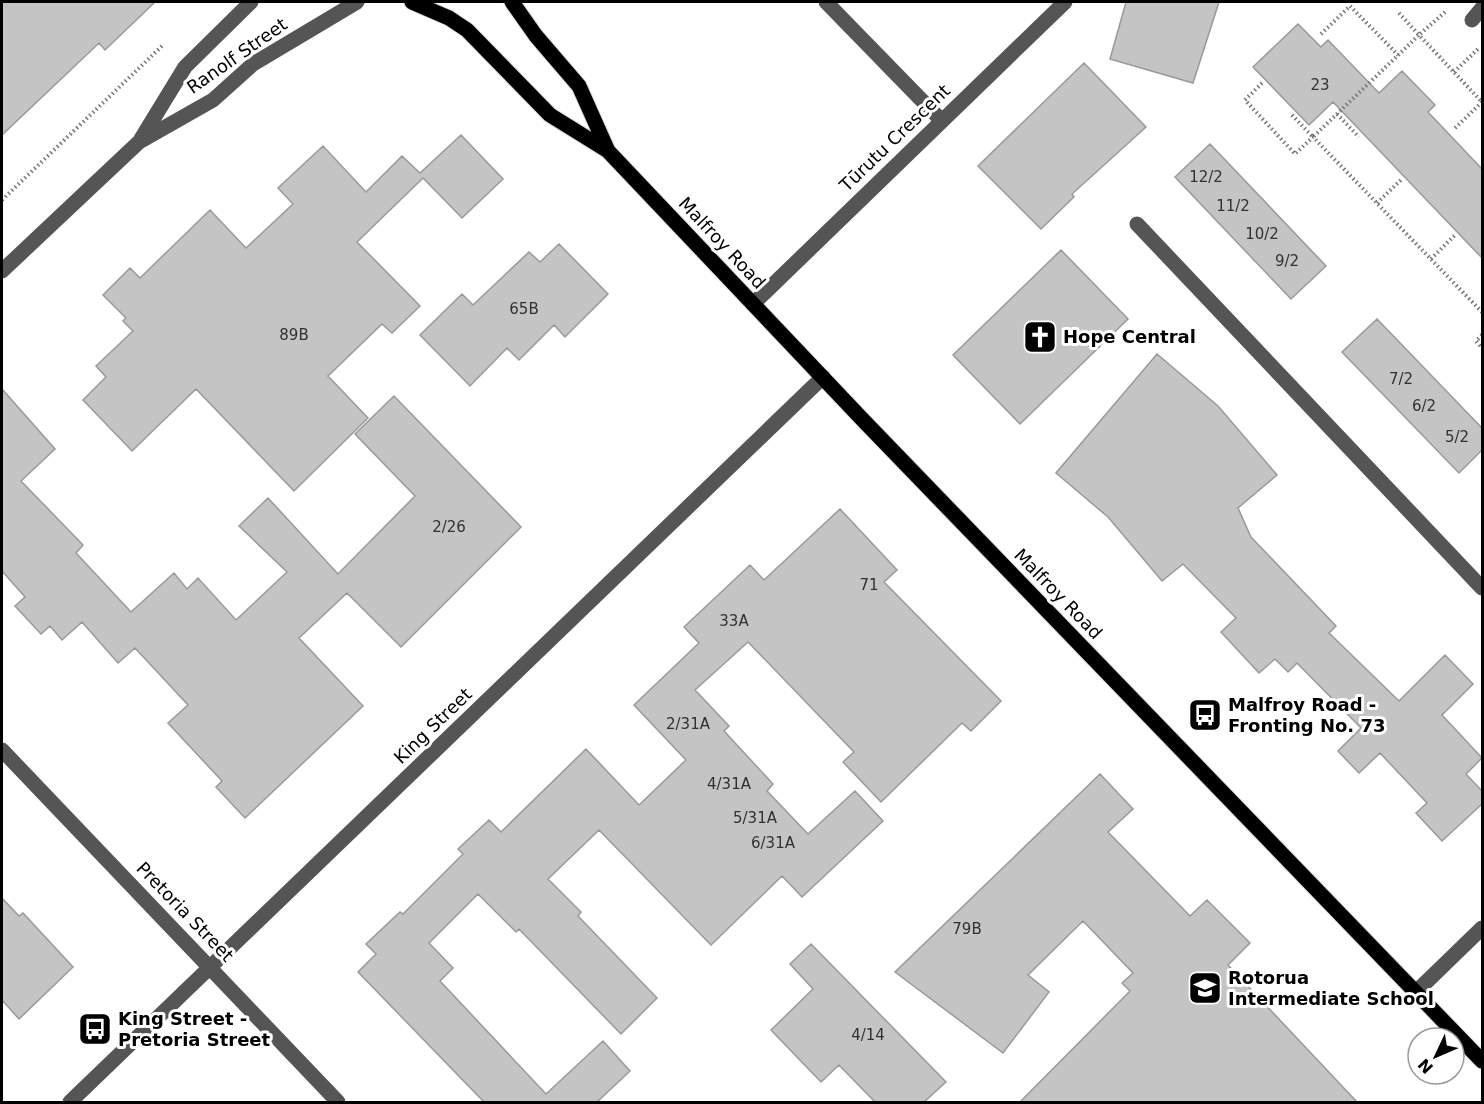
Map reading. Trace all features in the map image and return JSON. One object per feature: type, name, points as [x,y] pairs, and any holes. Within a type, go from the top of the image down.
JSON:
[{"type":"main road","name":"Malfroy Road","points":[[412,2],[449,18],[467,30],[503,64],[550,115],[608,151],[1482,1062]]},
{"type":"main road","name":"Malfroy Road","points":[[512,2],[536,36],[579,86],[608,151]]},
{"type":"street","name":"Ranolf Street","points":[[139,142],[185,67],[251,2]]},
{"type":"street","name":"Ranolf Street","points":[[2,271],[139,142],[213,100],[253,64],[357,2]]},
{"type":"street","points":[[826,2],[941,120]]},
{"type":"street","name":"Tūrutu Crescent","points":[[753,304],[1065,2]]},
{"type":"street","points":[[1137,224],[1482,588]]},
{"type":"street","name":"King Street","points":[[70,1102],[823,377]]},
{"type":"street","name":"Pretoria Street","points":[[2,750],[338,1102]]},
{"type":"street","points":[[1416,992],[1482,927]]},
{"type":"path","points":[[1321,34],[1350,4],[1398,55]]},
{"type":"path","points":[[1262,83],[1245,100],[1295,154],[1448,9]]},
{"type":"path","points":[[1399,14],[1482,102],[1455,128]]},
{"type":"path","points":[[2,200],[170,38]]},
{"type":"path","points":[[1454,72],[1482,44]]},
{"type":"path","points":[[1337,114],[1359,137]]},
{"type":"path","points":[[1292,115],[1482,312]]},
{"type":"path","points":[[1377,203],[1402,179]]},
{"type":"path","points":[[1431,259],[1455,235]]},
{"type":"path","points":[[1482,335],[1476,341],[1482,348]]},
{"type":"building","points":[[2,2],[155,2],[105,50],[99,43],[2,135]]},
{"type":"building","points":[[1126,2],[1219,2],[1193,83],[1110,59]]},
{"type":"building","points":[[1298,24],[1321,47],[1328,40],[1379,93],[1402,71],[1435,105],[1428,112],[1482,169],[1482,258],[1333,102],[1309,125],[1253,67]]},
{"type":"building","points":[[1084,63],[1146,127],[1072,194],[1074,197],[1041,229],[978,166]]},
{"type":"building","points":[[461,135],[503,179],[462,218],[423,178],[357,242],[420,306],[392,333],[382,324],[328,376],[368,418],[294,491],[196,389],[132,451],[83,400],[106,377],[96,366],[133,331],[123,321],[126,318],[103,295],[130,268],[140,278],[210,210],[246,248],[293,204],[278,188],[323,146],[366,192],[402,156],[420,173]]},
{"type":"building","points":[[1210,144],[1326,266],[1291,299],[1175,177]]},
{"type":"building","points":[[559,244],[608,294],[565,337],[554,325],[519,360],[507,348],[470,386],[420,335],[462,294],[473,305],[529,252],[540,262]]},
{"type":"building","name":"Hope Central","points":[[1061,250],[1128,319],[1020,424],[953,355]]},
{"type":"building","points":[[1377,319],[1482,428],[1482,450],[1459,473],[1342,352]]},
{"type":"building","points":[[1157,354],[1218,406],[1277,475],[1238,508],[1251,537],[1336,626],[1329,633],[1399,701],[1445,655],[1473,684],[1442,715],[1482,758],[1466,774],[1482,791],[1482,804],[1442,841],[1416,813],[1427,803],[1380,753],[1359,773],[1338,751],[1361,728],[1297,663],[1288,672],[1275,659],[1259,673],[1221,632],[1236,618],[1183,564],[1162,581],[1108,517],[1056,473]]},
{"type":"building","points":[[2,389],[55,449],[21,481],[83,545],[76,553],[131,612],[174,573],[187,589],[198,578],[236,620],[287,572],[239,526],[268,498],[338,574],[415,496],[355,434],[394,396],[521,527],[401,647],[347,593],[299,638],[363,706],[245,818],[216,787],[222,781],[168,723],[188,705],[135,648],[118,663],[82,622],[62,640],[50,626],[41,634],[15,606],[25,597],[2,571]]},
{"type":"building","points":[[840,509],[897,570],[884,582],[1001,701],[971,731],[962,723],[881,802],[843,762],[854,752],[748,642],[695,690],[729,726],[724,731],[773,784],[767,791],[808,834],[855,791],[883,821],[802,897],[782,876],[711,945],[599,830],[548,879],[581,912],[578,916],[657,998],[621,1034],[519,929],[516,932],[478,894],[429,943],[453,968],[440,981],[546,1094],[603,1041],[630,1071],[597,1102],[484,1102],[358,972],[376,954],[366,944],[400,912],[403,914],[463,854],[458,849],[489,820],[501,832],[586,749],[639,805],[686,760],[634,705],[699,643],[684,627],[750,565],[764,580]]},
{"type":"building","points":[[1100,774],[1133,809],[1108,832],[1190,916],[1207,900],[1250,943],[1228,965],[1357,1102],[1020,1102],[1130,991],[1122,983],[1133,973],[1083,921],[1028,975],[1049,992],[1003,1053],[895,972]]},
{"type":"building","points":[[2,898],[19,916],[23,913],[73,967],[19,1019],[2,1000]]},
{"type":"building","points":[[811,944],[946,1082],[924,1102],[875,1102],[839,1065],[821,1082],[771,1030],[813,989],[790,964]]},
{"type":"place","name":"Hope Central","points":[[1040,337]]},
{"type":"place","name":"Malfroy Road - Fronting No. 73","points":[[1205,715]]},
{"type":"place","name":"Rotorua Intermediate School","points":[[1205,988]]},
{"type":"place","name":"King Street - Pretoria Street","points":[[95,1029]]}]
